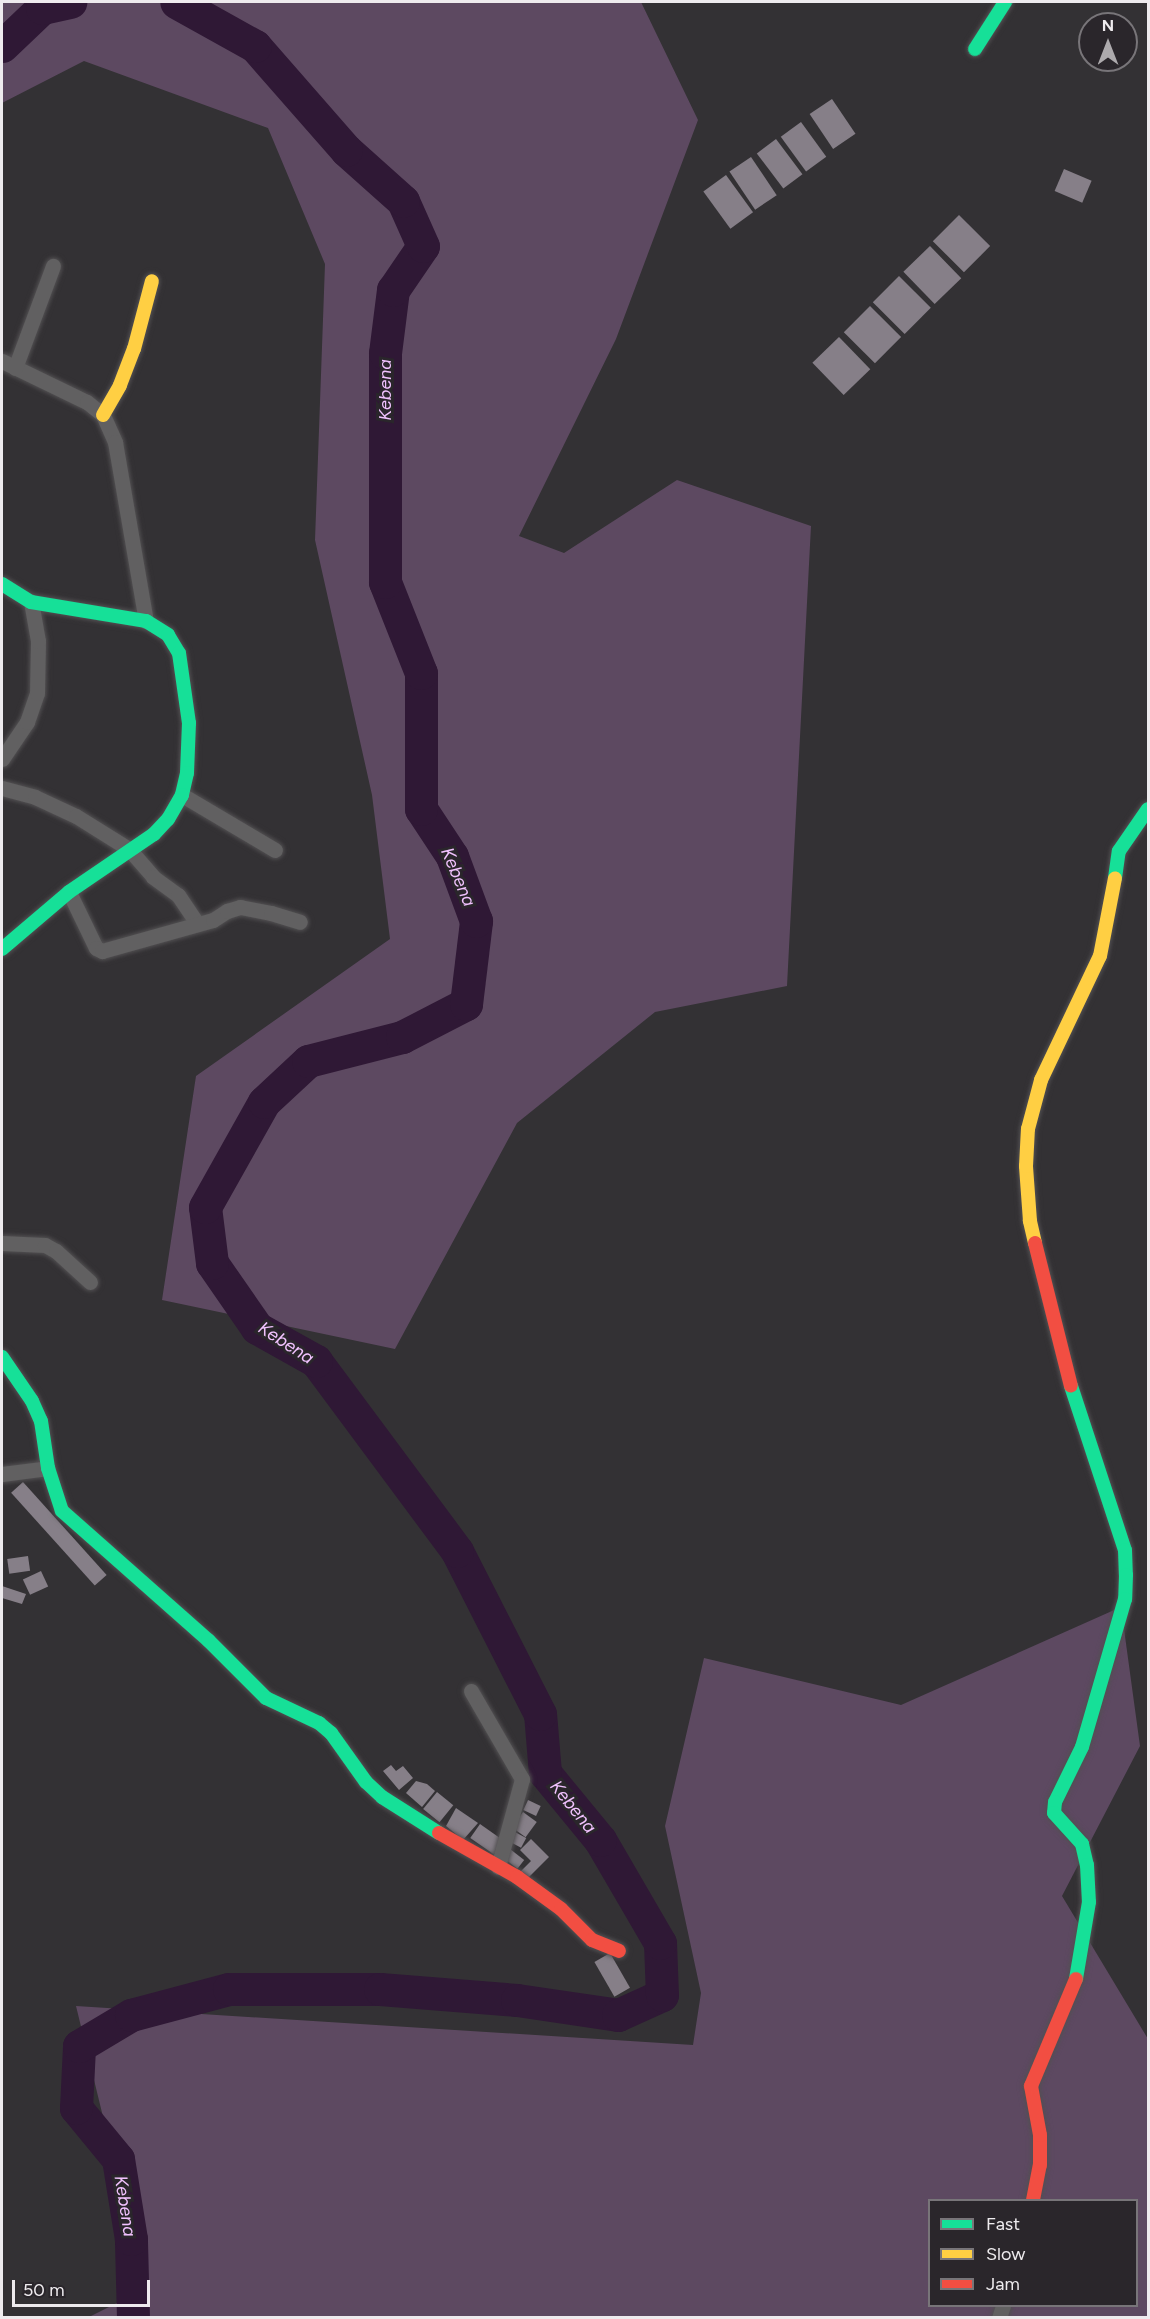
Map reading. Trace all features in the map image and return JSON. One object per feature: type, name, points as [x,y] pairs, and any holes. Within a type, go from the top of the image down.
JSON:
[{"type":"street","points":[[975,49],[1005,2]]},
{"type":"street","points":[[52,266],[8,364],[87,402],[103,415],[115,442],[146,621]]},
{"type":"street","points":[[103,415],[120,385],[134,349],[152,282]]},
{"type":"street","points":[[2,584],[31,602],[146,621],[168,635],[179,653],[183,669],[189,723],[189,756],[182,795],[168,819],[154,834],[69,892],[2,950]]},
{"type":"street","points":[[2,759],[27,722],[37,693],[38,641],[31,602]]},
{"type":"street","points":[[2,788],[35,797],[76,816],[129,849],[153,877],[178,895],[197,923]]},
{"type":"street","points":[[182,795],[275,850]]},
{"type":"street","points":[[1033,2199],[1040,2165],[1040,2135],[1031,2086],[1079,1971],[1089,1902],[1087,1865],[1082,1844],[1054,1813],[1055,1803],[1082,1747],[1094,1709],[1125,1599],[1126,1575],[1125,1550],[1071,1387],[1030,1221],[1026,1166],[1028,1129],[1041,1080],[1100,956],[1111,907],[1114,867],[1119,851],[1149,809]]},
{"type":"street","points":[[69,892],[96,948],[102,951],[213,920],[227,911],[240,907],[300,922]]},
{"type":"street","points":[[2,1242],[45,1245],[57,1251],[90,1282]]},
{"type":"street","points":[[2,1357],[32,1401],[41,1421],[48,1468],[62,1511],[208,1640],[266,1698],[318,1723],[331,1733],[366,1782],[382,1797],[424,1825],[545,1896],[592,1940],[619,1950]]},
{"type":"street","points":[[2,1474],[48,1468]]},
{"type":"street","points":[[471,1691],[522,1779],[498,1867]]},
{"type":"shaded area","points":[[2,2],[641,2],[698,120],[616,339],[519,536],[564,553],[677,480],[811,526],[787,986],[655,1012],[517,1123],[395,1349],[162,1300],[196,1076],[390,939],[372,795],[315,540],[325,264],[268,128],[84,61],[2,103]]},
{"type":"shaded area","points":[[1121,1607],[1140,1746],[1062,1896],[1148,2039],[1148,2317],[89,2317],[145,2289],[76,2006],[693,2045],[701,1993],[665,1826],[704,1658],[901,1705]]},
{"type":"building","points":[[832,99],[855,134],[833,149],[810,114]]},
{"type":"building","points":[[801,122],[826,157],[806,171],[781,137]]},
{"type":"building","points":[[776,139],[802,174],[783,189],[757,153]]},
{"type":"building","points":[[751,157],[777,195],[755,210],[729,172]]},
{"type":"building","points":[[1064,169],[1092,181],[1082,203],[1055,191]]},
{"type":"building","points":[[726,175],[753,212],[730,229],[703,191]]},
{"type":"building","points":[[959,215],[990,246],[964,272],[933,241]]},
{"type":"building","points":[[930,246],[961,278],[935,304],[903,272]]},
{"type":"building","points":[[899,276],[931,308],[905,334],[873,302]]},
{"type":"building","points":[[870,306],[901,337],[875,363],[844,332]]},
{"type":"building","points":[[839,337],[870,369],[844,395],[812,363]]},
{"type":"building","points":[[23,1482],[107,1575],[95,1586],[11,1493]]},
{"type":"building","points":[[28,1556],[30,1571],[9,1574],[7,1559]]},
{"type":"building","points":[[41,1571],[48,1586],[30,1595],[23,1579]]},
{"type":"building","points":[[2,1586],[26,1594],[22,1604],[2,1598]]},
{"type":"building","points":[[391,1765],[396,1771],[403,1766],[413,1778],[399,1790],[383,1771]]},
{"type":"building","points":[[416,1781],[427,1784],[435,1791],[422,1807],[406,1793]]},
{"type":"building","points":[[437,1792],[453,1805],[439,1822],[423,1809]]},
{"type":"building","points":[[528,1800],[541,1806],[536,1816],[523,1810]]},
{"type":"building","points":[[456,1808],[478,1823],[463,1840],[446,1826]]},
{"type":"building","points":[[523,1812],[537,1822],[526,1837],[512,1827]]},
{"type":"building","points":[[480,1824],[504,1841],[494,1855],[470,1838]]},
{"type":"building","points":[[513,1831],[526,1838],[521,1848],[508,1841]]},
{"type":"building","points":[[531,1839],[549,1857],[526,1880],[519,1873],[531,1861],[520,1850]]},
{"type":"building","points":[[510,1849],[524,1860],[517,1869],[503,1858]]},
{"type":"building","points":[[610,1953],[630,1988],[614,1997],[594,1962]]},
{"type":"waterway","name":"Kebena","points":[[2,46],[42,8],[70,2]]},
{"type":"waterway","name":"Kebena","points":[[133,2318],[131,2239],[118,2159],[76,2108],[79,2046],[131,2015],[229,1989],[380,1989],[517,2000],[618,2015],[662,1995],[660,1943],[600,1840],[545,1773],[540,1714],[457,1551],[316,1361],[257,1328],[212,1263],[205,1207],[264,1102],[308,1061],[402,1037],[466,1004],[476,921],[452,856],[421,809],[421,673],[385,582],[385,353],[393,290],[423,246],[403,201],[346,150],[255,46],[176,2]]},
{"type":"traffic: fast","points":[[975,49],[1005,2]]},
{"type":"traffic: fast","points":[[2,584],[31,602],[146,621],[168,635],[179,653],[189,723],[187,773],[182,795],[168,819],[154,834],[69,892],[2,949]]},
{"type":"traffic: fast","points":[[1115,878],[1119,851],[1148,809]]},
{"type":"traffic: fast","points":[[2,1357],[32,1401],[41,1421],[48,1468],[62,1511],[208,1640],[266,1698],[319,1723],[331,1733],[366,1782],[382,1797],[439,1833]]},
{"type":"traffic: fast","points":[[1071,1386],[1125,1550],[1126,1575],[1125,1599],[1082,1747],[1055,1802],[1054,1813],[1082,1844],[1087,1865],[1089,1902],[1076,1979]]},
{"type":"traffic: slow","points":[[103,415],[120,385],[134,349],[152,281]]},
{"type":"traffic: slow","points":[[1035,1243],[1030,1221],[1026,1166],[1028,1129],[1041,1080],[1100,956],[1115,878]]},
{"type":"traffic: jam","points":[[1035,1243],[1071,1386]]},
{"type":"traffic: jam","points":[[439,1833],[517,1877],[561,1909],[592,1940],[619,1951]]},
{"type":"traffic: jam","points":[[1033,2199],[1040,2165],[1040,2135],[1031,2086],[1076,1979]]}]
